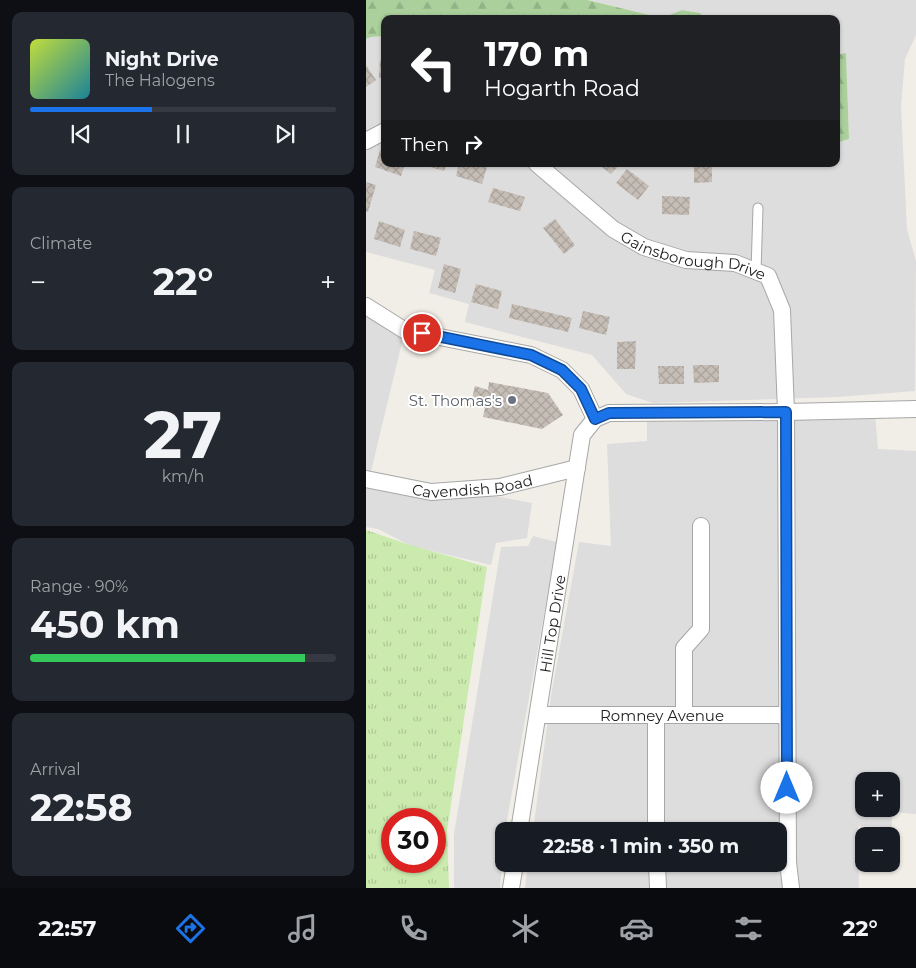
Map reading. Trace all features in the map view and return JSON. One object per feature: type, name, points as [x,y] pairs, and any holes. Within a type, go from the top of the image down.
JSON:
[{"type":"street","points":[[366,141],[381,133]]},
{"type":"street","name":"Gainsborough Drive","points":[[541,167],[614,229],[644,247],[686,260],[735,263],[768,276],[782,310],[786,412],[788,862],[790,888]]},
{"type":"street","points":[[366,306],[404,330],[531,355],[562,370],[581,389],[595,419],[609,413],[916,409]]},
{"type":"street","name":"Hill Top Drive","points":[[520,822],[582,435],[595,419]]},
{"type":"street","name":"Cavendish Road","points":[[366,479],[432,492],[500,487],[577,468]]},
{"type":"street","points":[[684,715],[684,648],[701,629],[701,526]]},
{"type":"street","name":"Romney Avenue","points":[[538,715],[787,715]]},
{"type":"street","points":[[656,715],[656,822]]},
{"type":"street","points":[[511,888],[514,872]]},
{"type":"street","points":[[657,872],[658,888]]},
{"type":"lane","points":[[756,272],[758,208]]},
{"type":"shaded area","points":[[587,0],[916,0],[916,35],[905,59],[901,106],[907,230],[916,261],[915,391],[837,397],[653,403],[626,394],[592,355],[465,322],[469,304],[429,293],[435,270],[366,252],[366,39],[371,37],[381,36],[381,167],[840,167],[840,142],[849,139],[846,54],[840,55],[840,15],[702,15],[700,13],[683,10],[670,15],[650,15]]},
{"type":"shaded area","points":[[366,310],[404,334],[367,488],[425,499],[489,495],[532,503],[527,538],[496,543],[491,565],[411,546],[378,529],[366,527]]},
{"type":"shaded area","points":[[875,413],[878,449],[916,451],[916,814],[900,813],[900,772],[855,772],[855,817],[892,817],[892,827],[855,827],[855,872],[859,872],[859,888],[525,888],[527,872],[787,872],[787,822],[534,822],[551,696],[579,542],[611,546],[607,444],[647,441],[647,421]]},
{"type":"shaded area","points":[[533,536],[557,542],[507,822],[495,822],[495,872],[501,872],[500,888],[454,888],[454,834],[501,547],[528,546]]},
{"type":"green space","points":[[366,0],[587,0],[650,15],[381,15],[381,36],[366,39]]},
{"type":"green space","points":[[682,10],[700,13],[702,15],[670,15]]},
{"type":"green space","points":[[846,53],[849,139],[840,142],[840,54]]},
{"type":"green space","points":[[366,530],[487,567],[447,831],[449,888],[366,888]]},
{"type":"building","points":[[380,60],[381,78],[379,78]]},
{"type":"building","points":[[366,65],[376,80],[366,87]]},
{"type":"building","points":[[380,150],[381,167],[404,167],[401,176],[375,167]]},
{"type":"building","points":[[430,167],[446,167],[444,171]]},
{"type":"building","points":[[458,167],[487,167],[482,184],[456,176]]},
{"type":"building","points":[[602,167],[617,167],[611,174]]},
{"type":"building","points":[[694,167],[712,167],[712,182],[694,183]]},
{"type":"building","points":[[627,169],[649,186],[638,200],[616,183]]},
{"type":"building","points":[[366,182],[376,185],[368,212],[366,211]]},
{"type":"building","points":[[493,188],[525,197],[520,211],[488,202]]},
{"type":"building","points":[[662,196],[690,197],[689,215],[662,214]]},
{"type":"building","points":[[555,219],[575,245],[564,254],[543,228]]},
{"type":"building","points":[[379,221],[405,230],[400,247],[374,239]]},
{"type":"building","points":[[414,231],[441,238],[436,256],[410,249]]},
{"type":"building","points":[[444,264],[461,269],[455,293],[438,288]]},
{"type":"building","points":[[476,284],[502,291],[498,309],[471,302]]},
{"type":"building","points":[[512,304],[572,318],[568,332],[509,318]]},
{"type":"building","points":[[583,311],[610,317],[606,335],[579,328]]},
{"type":"building","points":[[636,341],[635,369],[617,369],[617,342]]},
{"type":"building","points":[[693,365],[719,365],[719,382],[694,383]]},
{"type":"building","points":[[658,366],[684,366],[684,384],[659,384]]},
{"type":"building","name":"St. Thomas's","points":[[489,382],[548,393],[563,415],[542,429],[483,417],[485,408],[470,407],[475,386],[488,390]]},
{"type":"place","name":"St. Thomas's","points":[[512,400]]},
{"type":"route","points":[[422,333],[531,355],[562,370],[581,389],[595,419],[609,413],[786,412],[787,788]]}]
